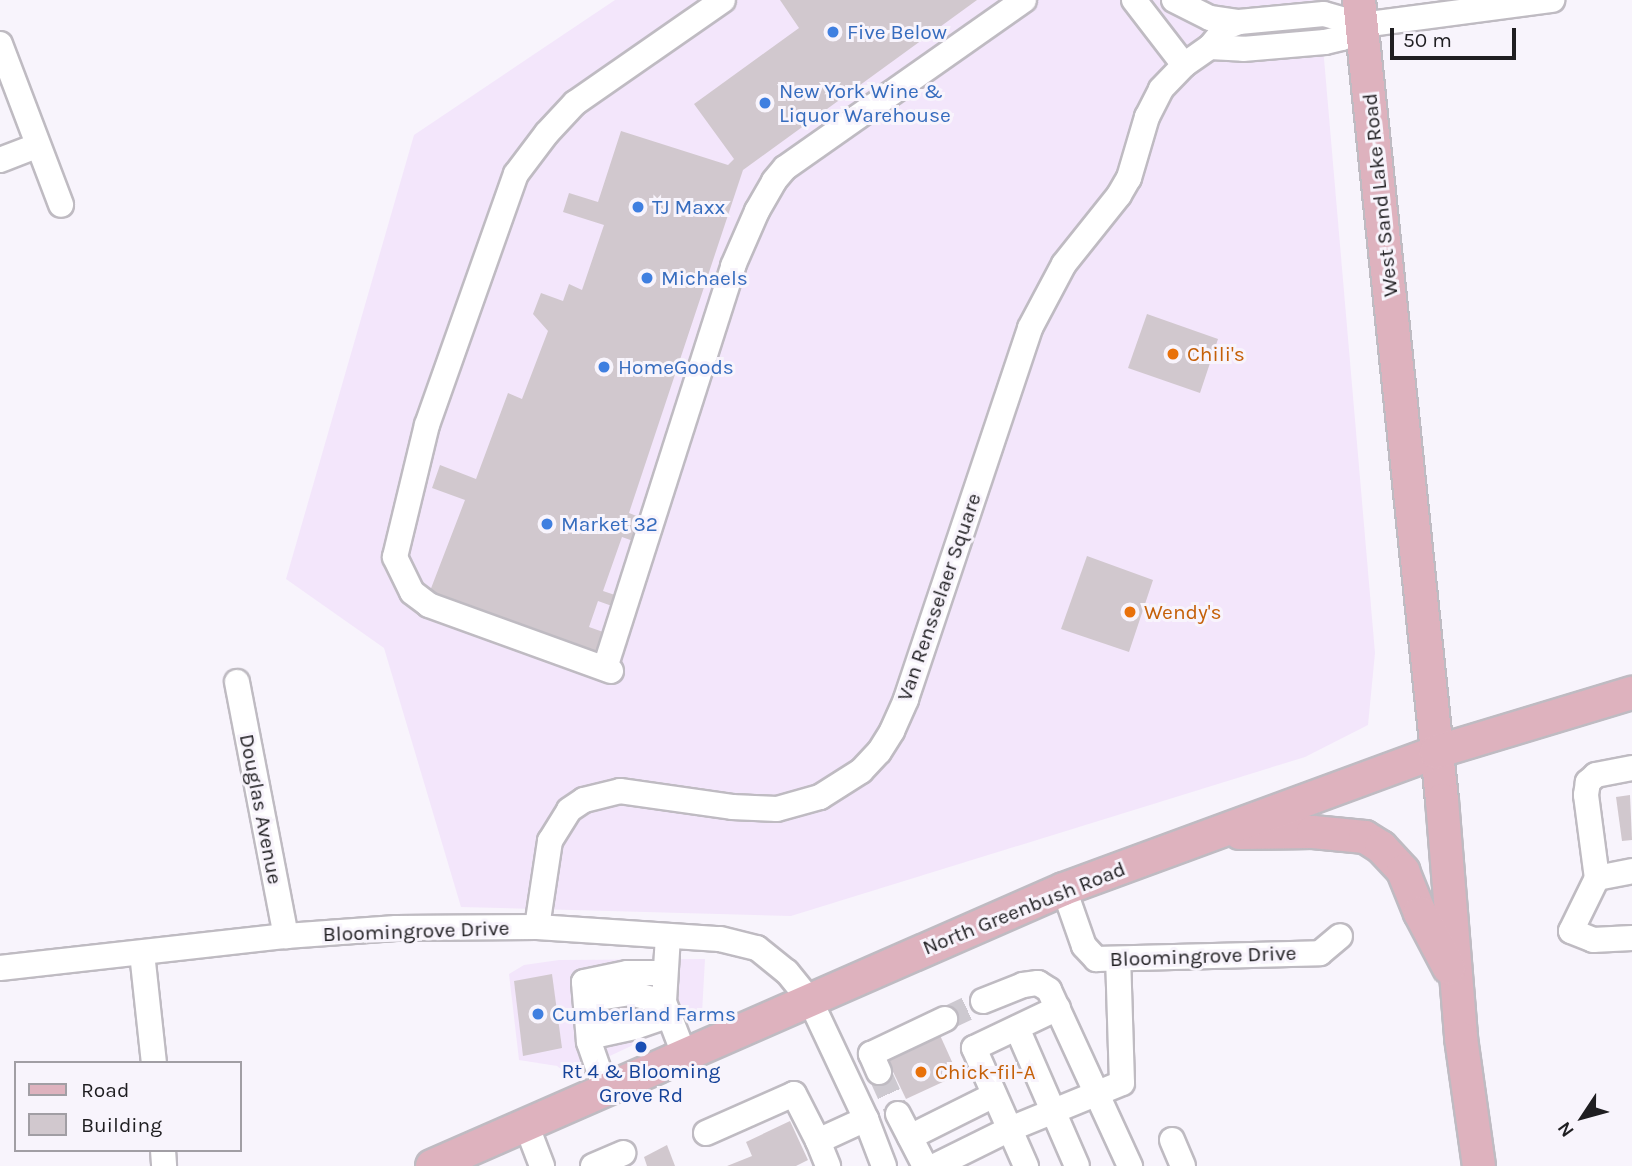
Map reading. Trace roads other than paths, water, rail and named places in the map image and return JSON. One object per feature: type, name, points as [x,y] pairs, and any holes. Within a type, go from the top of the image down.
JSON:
[{"type":"main road","name":"West Sand Lake Road","points":[[1361,13],[1436,752],[1466,1094],[1479,1166]]},
{"type":"main road","name":"North Greenbush Road","points":[[432,1166],[1064,889],[1436,752],[1632,693]]},
{"type":"main road","points":[[1210,835],[1302,832],[1365,837],[1381,847],[1403,871],[1420,914],[1456,982]]},
{"type":"street","points":[[723,0],[575,103],[547,133],[516,174],[427,425],[395,557],[412,592],[429,606],[608,669],[733,266],[757,211],[774,181],[785,168],[1024,0]]},
{"type":"street","points":[[1134,0],[1184,65]]},
{"type":"street","points":[[1174,0],[1210,18],[1239,22],[1324,14],[1460,15],[1552,0]]},
{"type":"street","points":[[1210,47],[1243,50],[1325,42],[1342,37],[1361,13]]},
{"type":"street","name":"Van Rensselaer Square","points":[[537,927],[550,841],[569,810],[584,800],[620,791],[732,807],[777,809],[820,797],[861,771],[879,752],[892,731],[905,699],[1012,379],[1041,305],[1064,264],[1119,195],[1129,178],[1153,102],[1184,65],[1210,47],[1226,27],[1239,22]]},
{"type":"street","points":[[0,44],[61,205]]},
{"type":"street","points":[[0,160],[37,146]]},
{"type":"street","name":"Douglas Avenue","points":[[236,682],[286,936]]},
{"type":"street","points":[[1632,768],[1596,775],[1588,782],[1586,795],[1597,878],[1571,931],[1593,940],[1632,938]]},
{"type":"street","points":[[1597,878],[1632,871]]},
{"type":"street","name":"Bloomingrove Drive","points":[[1064,889],[1084,946],[1096,959],[1320,953],[1340,936]]},
{"type":"street","name":"Bloomingrove Drive","points":[[0,968],[286,936],[396,928],[537,927],[720,939],[757,948],[787,972],[810,1000],[866,1119],[884,1166]]},
{"type":"street","points":[[668,936],[665,1009],[684,1054]]},
{"type":"street","points":[[142,953],[154,1061]]},
{"type":"street","points":[[935,1166],[970,1158],[1010,1129],[1122,1083],[1118,959]]},
{"type":"street","points":[[606,1088],[587,1012],[584,982],[627,973],[665,973]]},
{"type":"street","points":[[984,1001],[1013,988],[1038,983],[1049,990],[1130,1166]]},
{"type":"street","points":[[587,1012],[630,993],[665,1009]]},
{"type":"street","points":[[1026,1166],[974,1048],[1058,1008]]},
{"type":"street","points":[[587,1012],[635,1027],[665,1009]]},
{"type":"street","points":[[879,1072],[871,1054],[946,1019]]},
{"type":"street","points":[[1017,1028],[1077,1166]]},
{"type":"street","points":[[706,1133],[794,1094],[828,1166]]},
{"type":"street","points":[[910,1138],[994,1095]]},
{"type":"street","points":[[898,1114],[925,1166]]},
{"type":"street","points":[[818,1141],[866,1119]]},
{"type":"street","points":[[526,1124],[542,1166]]},
{"type":"street","points":[[1172,1140],[1183,1166]]},
{"type":"street","points":[[593,1166],[623,1153]]},
{"type":"tunnel","points":[[945,1019],[983,1001]]},
{"type":"tunnel","points":[[879,1072],[898,1114]]},
{"type":"place","name":"Five Below","points":[[833,32]]},
{"type":"place","name":"New York Wine & Liquor Warehouse","points":[[765,103]]},
{"type":"place","name":"TJ Maxx","points":[[638,207]]},
{"type":"place","name":"Michaels","points":[[647,278]]},
{"type":"place","name":"Chili's","points":[[1173,354]]},
{"type":"place","name":"HomeGoods","points":[[604,367]]},
{"type":"place","name":"Market 32","points":[[547,524]]},
{"type":"place","name":"Wendy's","points":[[1130,612]]},
{"type":"place","name":"Cumberland Farms","points":[[538,1014]]},
{"type":"place","name":"Rt 4 & Blooming Grove Rd","points":[[641,1047]]},
{"type":"place","name":"Chick-fil-A","points":[[921,1072]]}]
